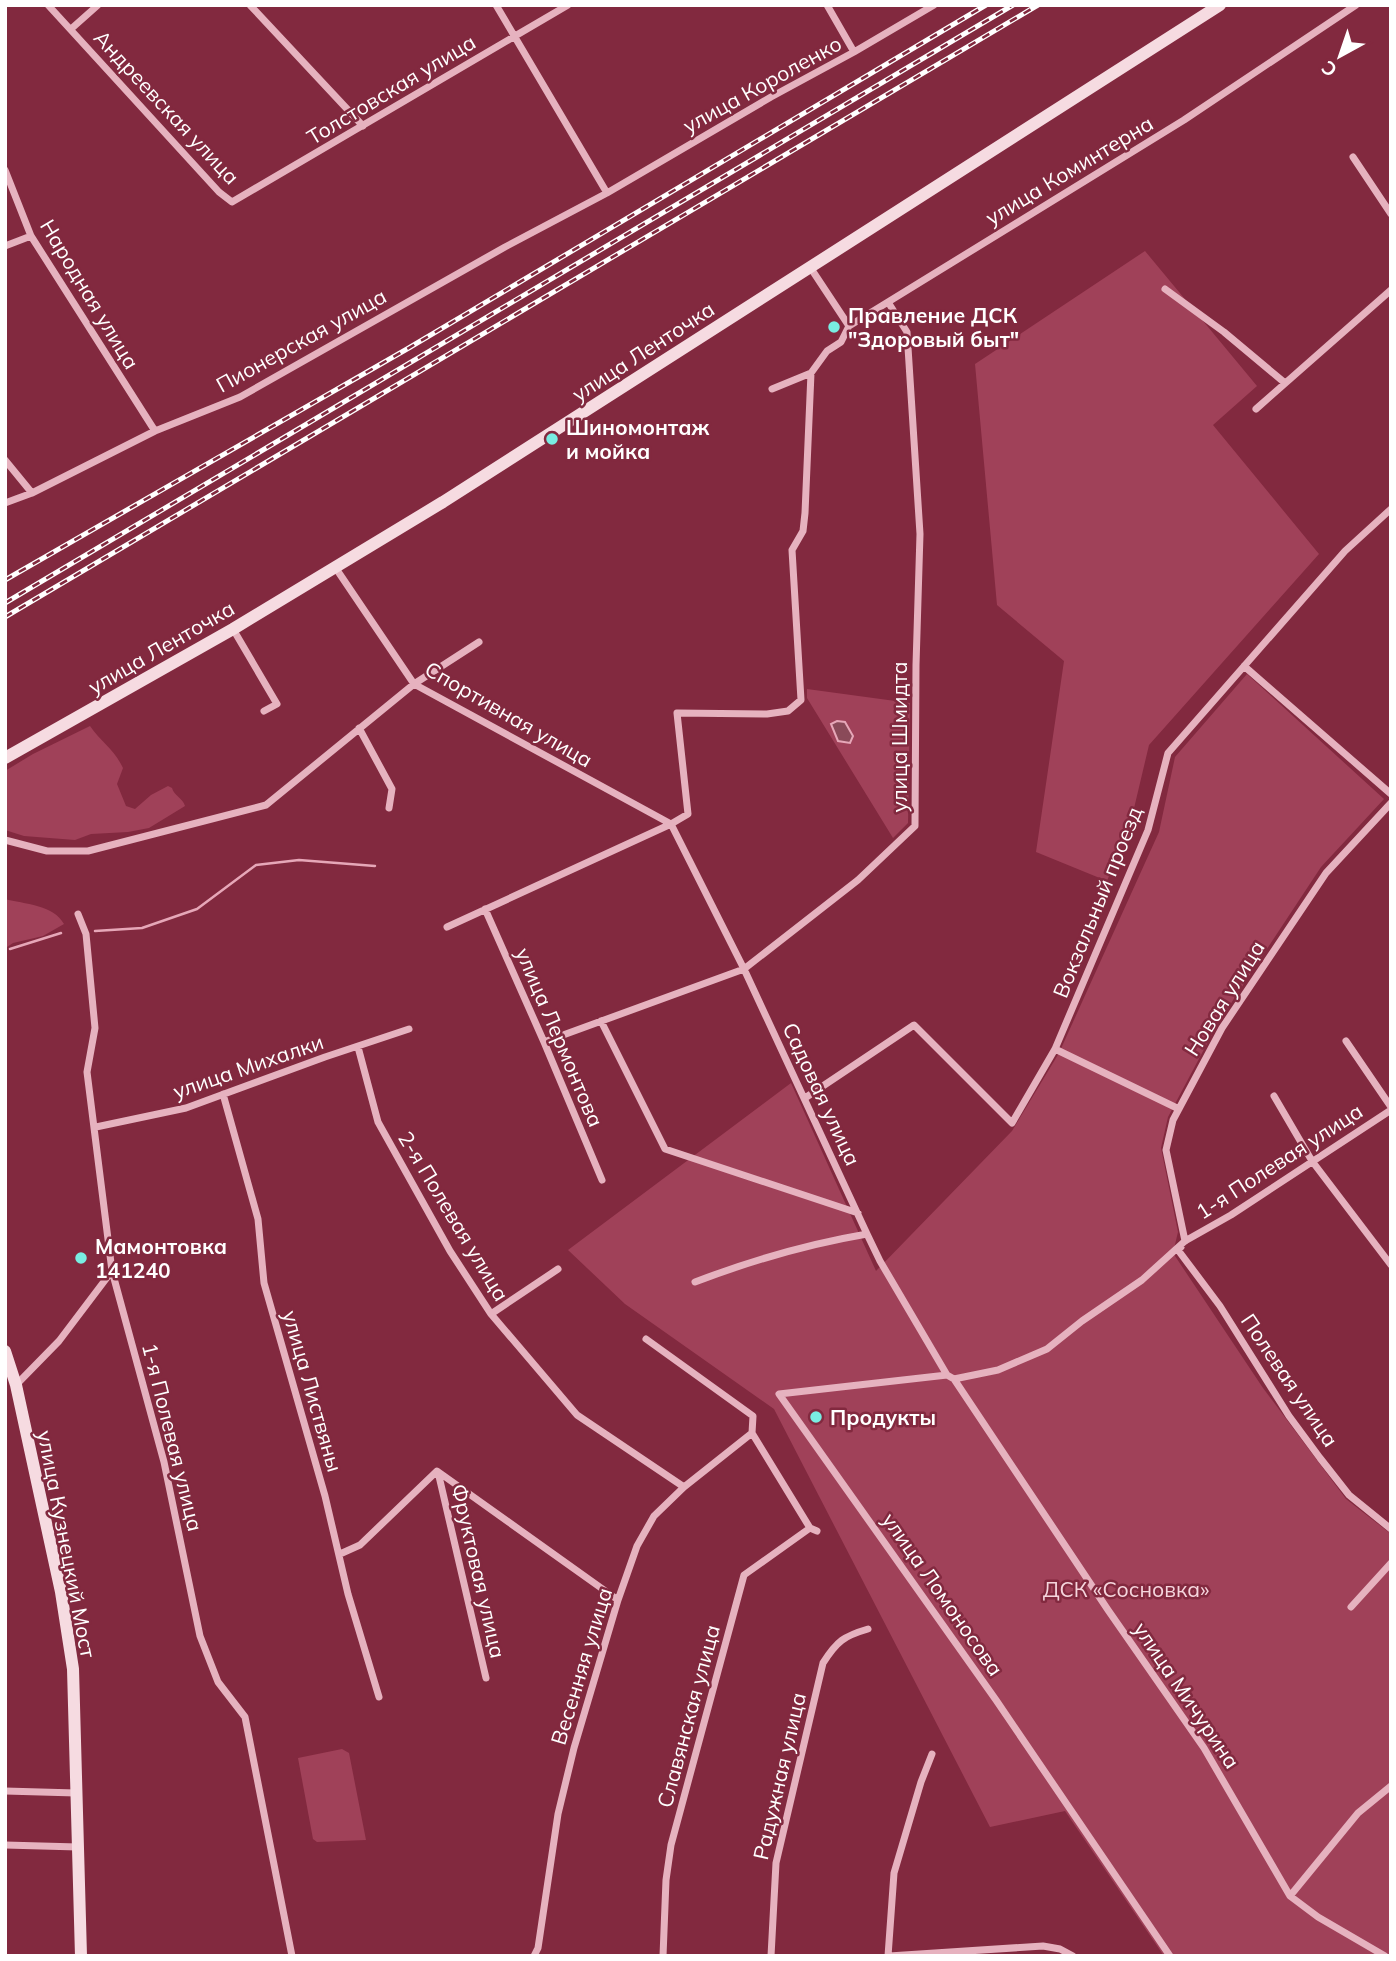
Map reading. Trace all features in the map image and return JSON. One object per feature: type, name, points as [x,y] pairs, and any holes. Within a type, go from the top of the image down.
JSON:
[{"type":"main road","name":"улица Ленточка","points":[[5,758],[233,629],[453,496],[1220,5]]},
{"type":"main road","name":"улица Кузнецкий Мост","points":[[5,1351],[16,1385],[61,1592],[73,1669],[81,1956]]},
{"type":"street","name":"Андреевская улица","points":[[48,5],[219,192],[232,202]]},
{"type":"street","points":[[71,29],[98,5]]},
{"type":"street","points":[[250,5],[363,126]]},
{"type":"street","points":[[496,5],[607,192]]},
{"type":"street","name":"Толстовская улица","points":[[232,202],[568,5]]},
{"type":"street","points":[[827,5],[854,52]]},
{"type":"street","name":"улица Короленко","points":[[607,192],[934,5]]},
{"type":"street","name":"улица Коминтерна","points":[[772,389],[811,373],[827,351],[841,342],[849,327],[1184,120],[1356,5]]},
{"type":"street","points":[[1353,157],[1391,214]]},
{"type":"street","name":"Народная улица","points":[[5,170],[31,236],[155,431]]},
{"type":"street","name":"Пионерская улица","points":[[5,503],[32,493],[155,431],[240,397],[607,192]]},
{"type":"street","points":[[5,246],[31,236]]},
{"type":"street","points":[[810,267],[849,327]]},
{"type":"street","points":[[1164,289],[1224,332],[1285,383]]},
{"type":"street","points":[[1256,409],[1391,290]]},
{"type":"street","name":"улица Шмидта","points":[[544,1042],[744,970],[858,880],[915,826],[920,534],[907,332],[888,302]]},
{"type":"street","points":[[447,927],[688,814],[677,713],[767,714],[788,711],[801,700],[792,550],[803,531],[805,513],[811,373]]},
{"type":"street","points":[[5,460],[32,493]]},
{"type":"street","name":"Вокзальный проезд","points":[[805,1098],[914,1024],[1012,1123],[1055,1049],[1148,830],[1168,753],[1345,551],[1391,509]]},
{"type":"street","name":"Спортивная улица","points":[[335,566],[414,684],[671,824]]},
{"type":"street","points":[[233,629],[277,704],[264,711]]},
{"type":"street","points":[[5,841],[47,851],[88,851],[266,806],[414,684],[479,642]]},
{"type":"street","points":[[1244,666],[1391,794]]},
{"type":"street","points":[[359,728],[392,789],[389,808]]},
{"type":"street","name":"Новая улица","points":[[1185,1241],[1166,1150],[1173,1120],[1222,1028],[1325,873],[1391,803]]},
{"type":"street","name":"Садовая улица","points":[[671,824],[744,970],[880,1261],[950,1377]]},
{"type":"street","name":"улица Лермонтова","points":[[485,909],[602,1180]]},
{"type":"street","name":"1-я Полевая улица","points":[[78,914],[86,934],[94,1028],[88,1072],[112,1270],[164,1462],[200,1636],[218,1682],[245,1717],[292,1956]]},
{"type":"street","points":[[601,1021],[665,1149],[858,1213]]},
{"type":"street","name":"улица Михалки","points":[[96,1127],[186,1108],[409,1029]]},
{"type":"street","points":[[1346,1041],[1391,1109]]},
{"type":"street","name":"2-я Полевая улица","points":[[358,1047],[377,1122],[450,1251],[491,1314],[577,1415],[684,1487]]},
{"type":"street","points":[[1055,1049],[1179,1109]]},
{"type":"street","name":"улица Листвяны","points":[[223,1094],[258,1219],[264,1283],[340,1554],[348,1594],[379,1697]]},
{"type":"street","points":[[1274,1096],[1312,1161],[1391,1265]]},
{"type":"street","name":"1-я Полевая улица","points":[[950,1377],[998,1370],[1047,1349],[1142,1280],[1185,1241],[1231,1215],[1391,1109]]},
{"type":"street","points":[[695,1282],[740,1265],[833,1240],[867,1234]]},
{"type":"street","name":"Полевая улица","points":[[1185,1241],[1178,1250],[1220,1306],[1289,1416],[1349,1495],[1391,1529]]},
{"type":"street","points":[[491,1314],[558,1269]]},
{"type":"street","points":[[16,1385],[59,1341],[112,1270]]},
{"type":"street","points":[[646,1339],[753,1416],[752,1433]]},
{"type":"street","name":"улица Мичурина","points":[[950,1377],[1204,1748],[1290,1896]]},
{"type":"street","name":"улица Ломоносова","points":[[950,1377],[779,1394],[996,1700],[1170,1956]]},
{"type":"street","name":"Весенняя улица","points":[[534,1956],[538,1948],[558,1814],[574,1748],[637,1546],[654,1516],[684,1487],[752,1433]]},
{"type":"street","name":"Славянская улица","points":[[663,1956],[666,1880],[671,1845],[744,1575],[813,1530],[752,1433]]},
{"type":"street","points":[[340,1554],[360,1545],[437,1471],[618,1600]]},
{"type":"street","name":"Фруктовая улица","points":[[437,1471],[486,1678]]},
{"type":"street","points":[[1351,1607],[1391,1563]]},
{"type":"street","name":"Радужная улица","points":[[771,1956],[776,1863],[823,1663],[833,1647],[847,1635],[868,1629]]},
{"type":"street","points":[[932,1754],[894,1873],[888,1956],[1043,1946],[1060,1949],[1073,1956]]},
{"type":"street","points":[[1385,1956],[1318,1917],[1290,1896],[1358,1813],[1391,1786]]},
{"type":"street","points":[[5,1791],[76,1793]]},
{"type":"street","points":[[5,1845],[78,1847]]},
{"type":"green space","points":[[1145,251],[1257,386],[1213,425],[1319,554],[1149,745],[1131,821],[1107,881],[1036,852],[1064,661],[997,605],[975,364]]},
{"type":"green space","name":"ДСК «Сосновка»","points":[[1247,674],[1384,799],[1321,867],[1218,1023],[1168,1117],[1161,1148],[1178,1232],[1173,1253],[1263,1388],[1346,1499],[1391,1534],[1391,1956],[1164,1956],[1065,1811],[990,1827],[774,1409],[625,1304],[568,1250],[791,1083],[876,1271],[1012,1131],[1059,1053],[1159,832],[1175,757]]},
{"type":"green space","points":[[807,689],[910,703],[908,823],[893,838],[807,698]]},
{"type":"green space","points":[[90,726],[123,768],[117,784],[126,806],[135,809],[151,795],[168,786],[185,806],[149,828],[91,834],[75,840],[24,836],[5,830],[5,771]]},
{"type":"green space","points":[[5,899],[46,909],[64,924],[43,936],[5,947]]},
{"type":"green space","points":[[342,1749],[349,1753],[366,1840],[317,1842],[313,1839],[298,1758]]},
{"type":"shaded area","points":[[837,721],[845,722],[853,736],[850,743],[838,741],[831,724]]},
{"type":"waterway","points":[[95,931],[142,928],[197,909],[256,865],[299,860],[375,866]]},
{"type":"waterway","points":[[10,949],[61,933]]},
{"type":"railway","points":[[5,580],[407,349],[986,5]]},
{"type":"railway","points":[[5,603],[1013,5]]},
{"type":"railway","points":[[5,617],[1038,5]]},
{"type":"place","name":"Правление ДСК \"Здоровый быт\"","points":[[834,327]]},
{"type":"place","name":"Шиномонтаж и мойка","points":[[552,439]]},
{"type":"place","name":"Мамонтовка 141240","points":[[81,1258]]},
{"type":"place","name":"Продукты","points":[[816,1417]]}]
